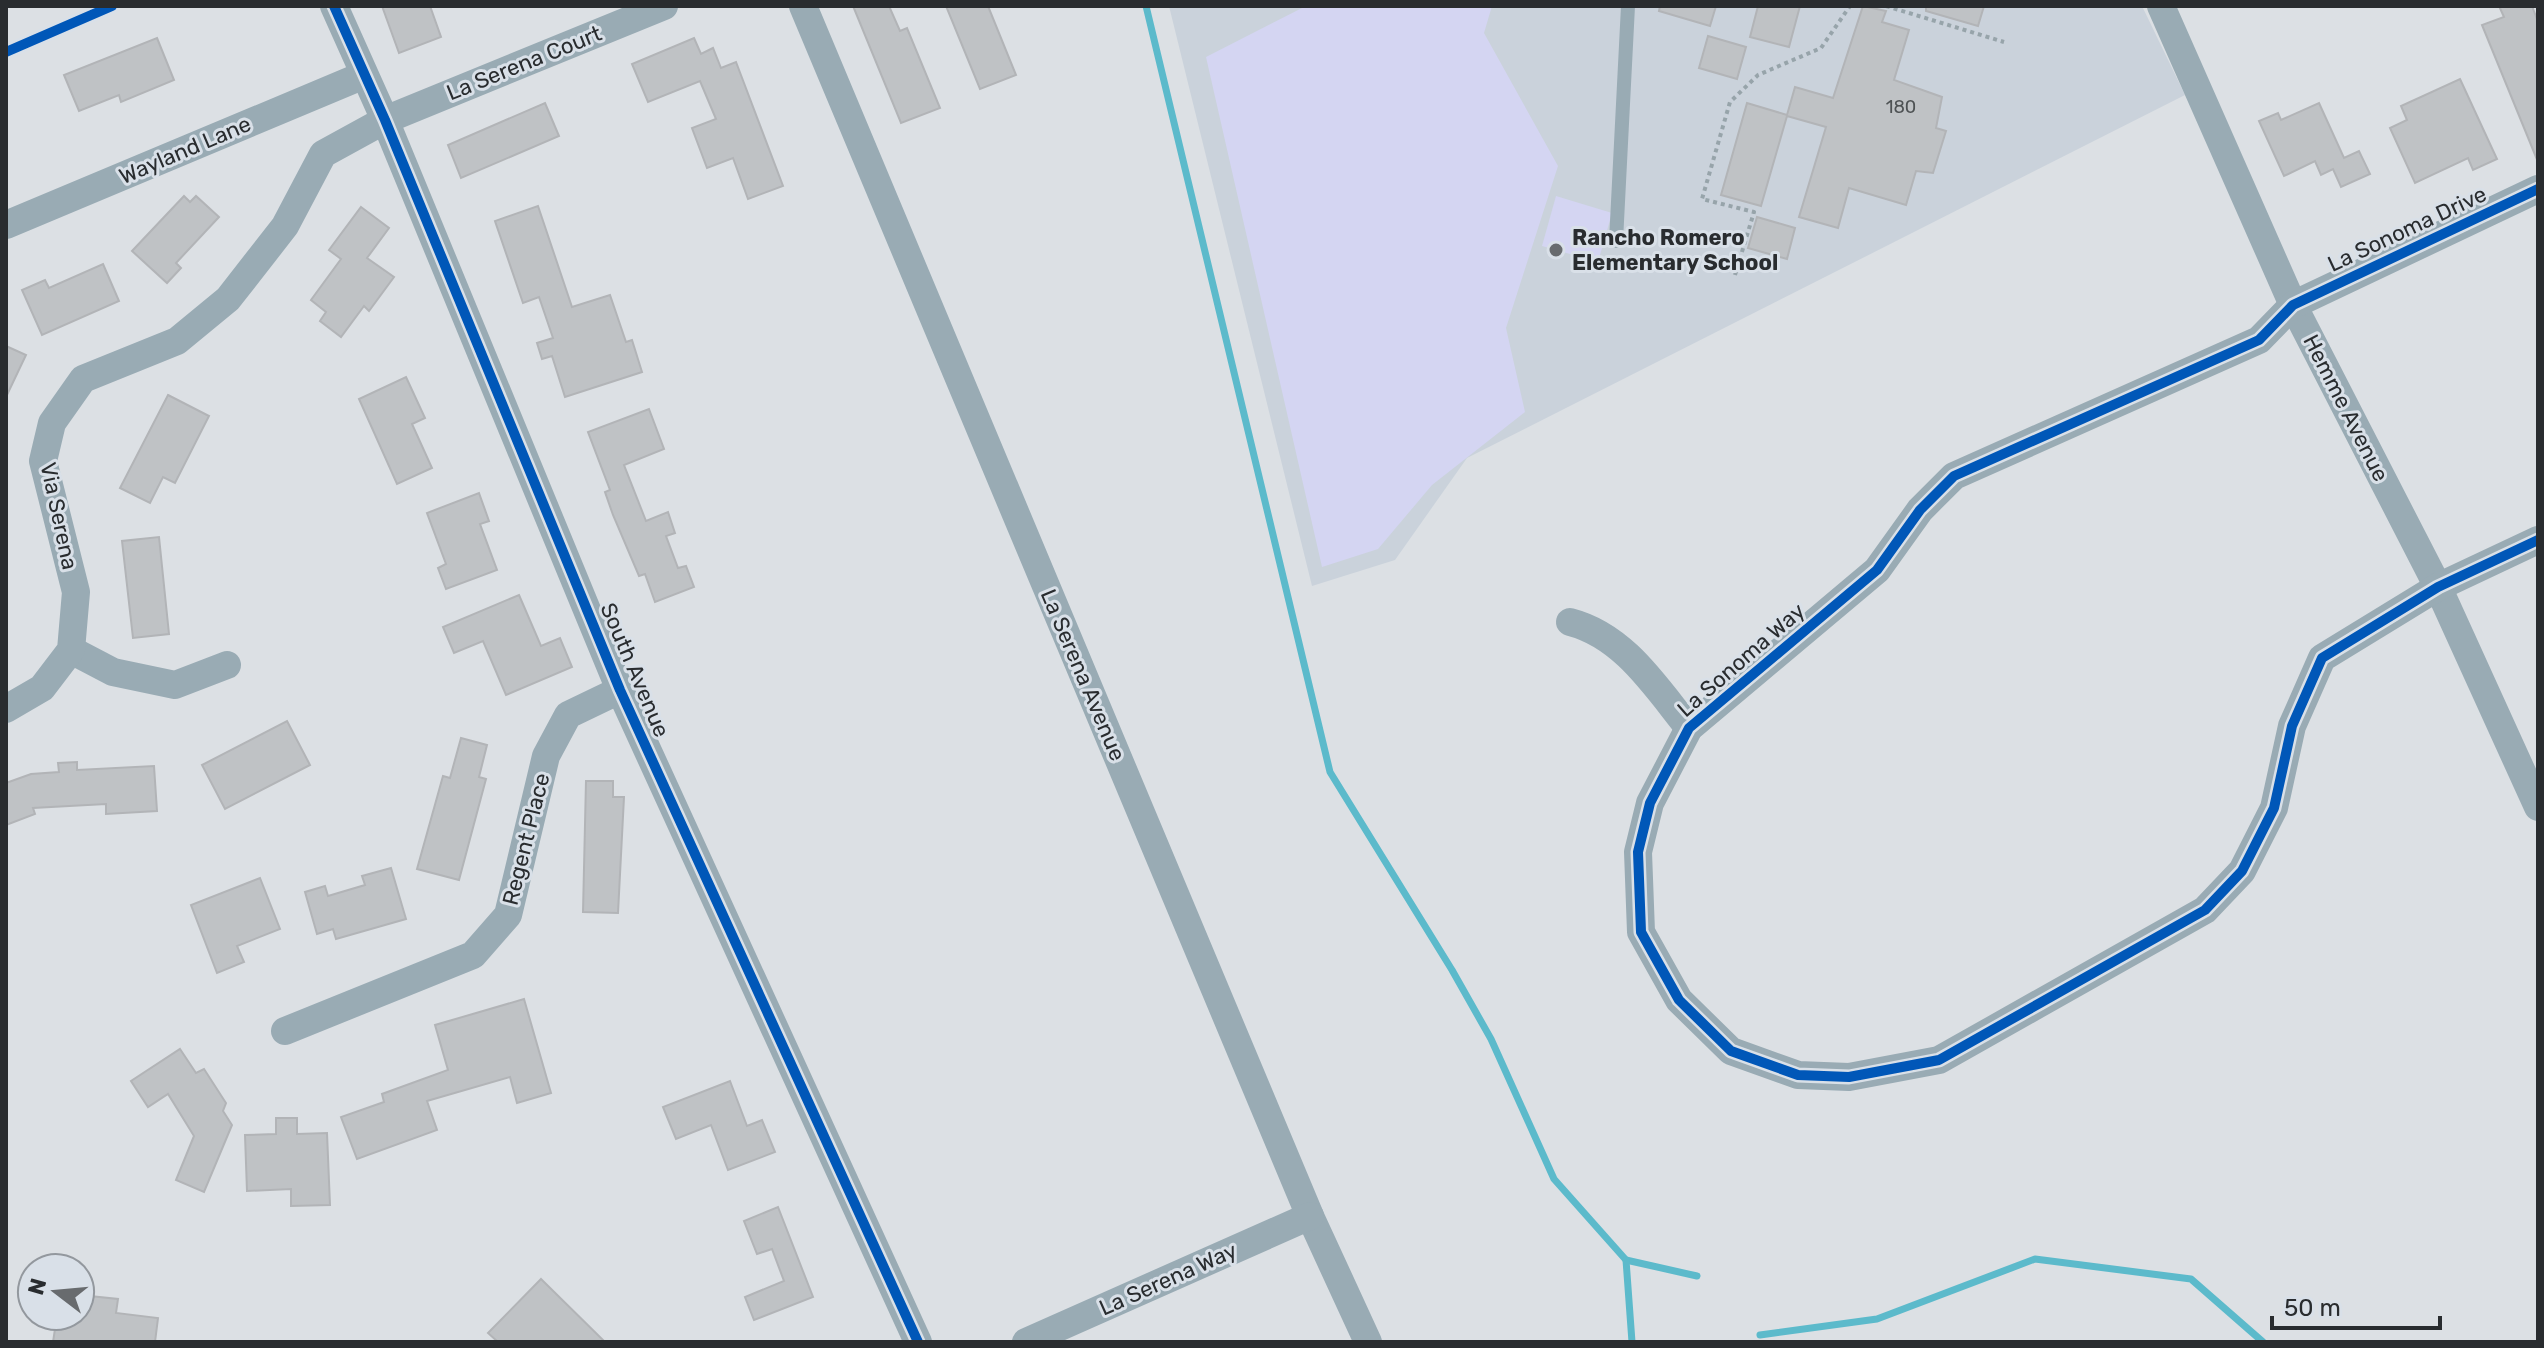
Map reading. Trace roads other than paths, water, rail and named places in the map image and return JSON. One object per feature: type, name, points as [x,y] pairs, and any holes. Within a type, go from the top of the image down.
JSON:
[{"type":"street","name":"South Avenue","points":[[334,6],[385,120],[620,690],[918,1342]]},
{"type":"street","name":"La Serena Court","points":[[385,120],[664,6]]},
{"type":"street","name":"La Serena Avenue","points":[[803,6],[1310,1216],[1368,1342]]},
{"type":"street","name":"Hemme Avenue","points":[[2161,6],[2293,305],[2438,587],[2538,807]]},
{"type":"street","name":"Wayland Lane","points":[[6,225],[364,75]]},
{"type":"street","name":"Via Serena","points":[[71,650],[76,592],[43,461],[52,423],[83,379],[177,341],[228,299],[285,226],[323,154],[385,120]]},
{"type":"street","name":"La Sonoma Drive","points":[[2293,305],[2538,189]]},
{"type":"street","name":"La Sonoma Way","points":[[2293,305],[2259,340],[1954,476],[1920,510],[1877,570],[1689,728],[1650,803],[1638,852],[1641,932],[1679,1000],[1731,1051],[1798,1075],[1849,1077],[1939,1060],[2205,910],[2242,871],[2274,808],[2292,726],[2322,658],[2438,587],[2538,540]]},
{"type":"street","points":[[1570,622],[1596,629],[1619,646],[1689,728]]},
{"type":"street","points":[[6,709],[42,688],[71,650],[113,672],[175,685],[227,665]]},
{"type":"street","name":"Regent Place","points":[[285,1031],[473,955],[508,915],[546,756],[568,715],[620,690]]},
{"type":"street","name":"La Serena Way","points":[[1026,1342],[1310,1216]]},
{"type":"lane","points":[[1616,241],[1628,6]]},
{"type":"waterway","points":[[1146,6],[1330,772],[1491,1039],[1554,1179],[1626,1260],[1697,1276]]},
{"type":"waterway","points":[[1760,1335],[1877,1319],[2035,1259],[2191,1279],[2263,1342]]},
{"type":"waterway","points":[[1626,1260],[1632,1342]]},
{"type":"place","name":"Rancho Romero Elementary School","points":[[1556,250]]}]
